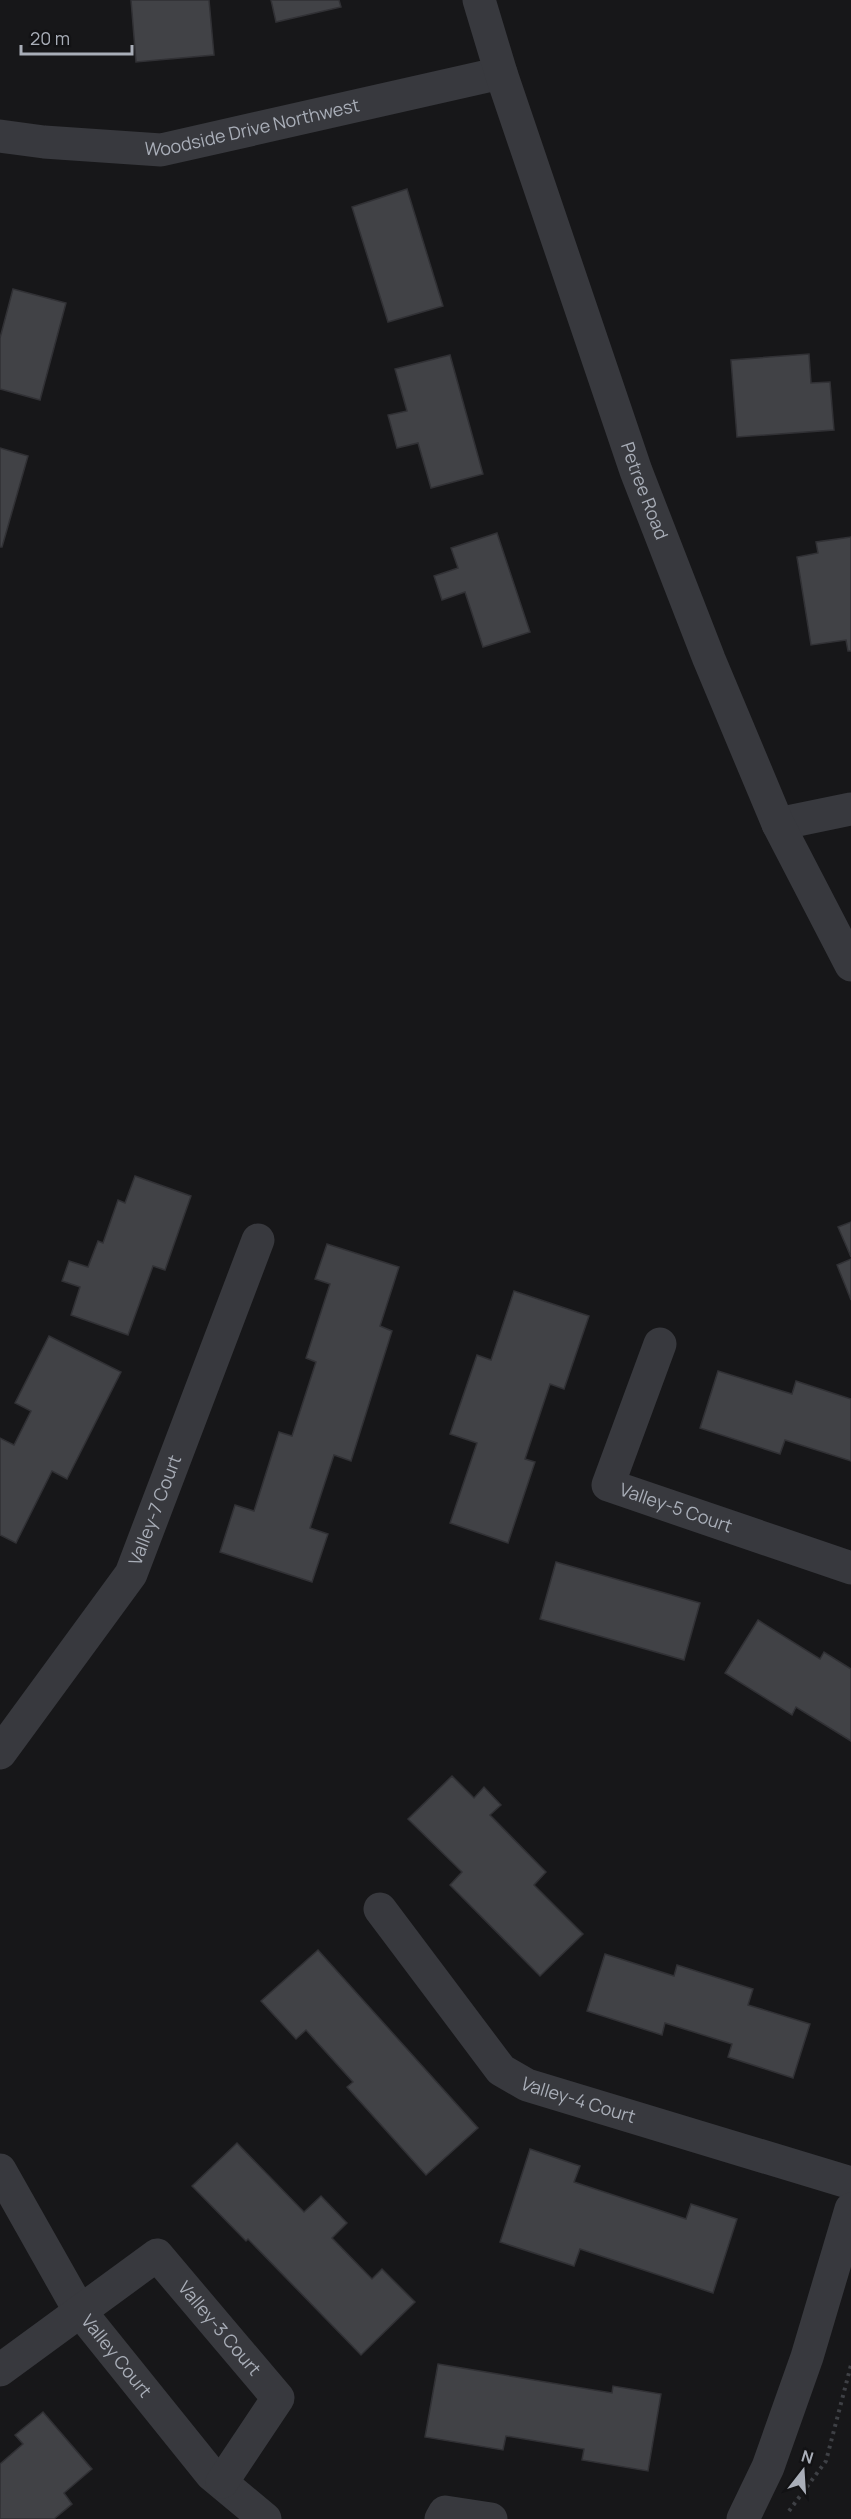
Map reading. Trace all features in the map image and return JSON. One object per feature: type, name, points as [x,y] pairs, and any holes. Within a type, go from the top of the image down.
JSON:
[{"type":"street","name":"Petree Road","points":[[479,0],[501,73],[636,471],[709,659],[778,824],[851,965]]},
{"type":"street","name":"Woodside Drive Northwest","points":[[0,136],[44,142],[161,150],[501,73]]},
{"type":"street","points":[[778,824],[851,809]]},
{"type":"street","name":"Valley-7 Court","points":[[0,1753],[131,1574],[258,1240]]},
{"type":"street","name":"Valley-5 Court","points":[[660,1344],[608,1485],[851,1568]]},
{"type":"street","name":"Valley-4 Court","points":[[380,1909],[501,2070],[527,2085],[851,2183]]},
{"type":"street","name":"Valley Court","points":[[0,2170],[79,2310],[211,2474],[265,2519]]},
{"type":"street","points":[[743,2519],[768,2467],[807,2357],[851,2209]]},
{"type":"street","name":"Valley-3 Court","points":[[79,2310],[157,2255],[278,2398],[222,2482]]},
{"type":"street","points":[[0,2370],[79,2310]]},
{"type":"street","points":[[441,2519],[445,2512],[491,2519]]},
{"type":"path","points":[[783,2519],[826,2461],[851,2366]]},
{"type":"building","points":[[131,0],[209,0],[214,55],[136,62]]},
{"type":"building","points":[[271,0],[339,0],[341,7],[276,22]]},
{"type":"building","points":[[407,189],[443,306],[388,322],[352,207]]},
{"type":"building","points":[[13,289],[66,303],[40,400],[0,389],[0,338]]},
{"type":"building","points":[[809,354],[811,383],[830,382],[834,430],[737,437],[731,360]]},
{"type":"building","points":[[450,355],[483,474],[431,488],[418,443],[397,448],[388,415],[407,411],[395,369]]},
{"type":"building","points":[[0,448],[28,456],[2,547],[0,547]]},
{"type":"building","points":[[497,533],[530,632],[483,647],[465,592],[442,600],[434,576],[458,568],[451,548]]},
{"type":"building","points":[[851,537],[851,651],[848,651],[846,640],[811,645],[797,557],[818,553],[816,542]]},
{"type":"building","points":[[135,1176],[191,1196],[165,1270],[153,1266],[128,1335],[71,1315],[80,1287],[62,1281],[69,1261],[88,1267],[98,1241],[103,1243],[118,1200],[125,1203]]},
{"type":"building","points":[[851,1222],[851,1257],[838,1227]]},
{"type":"building","points":[[327,1244],[399,1267],[380,1326],[392,1331],[351,1461],[334,1455],[310,1528],[328,1534],[312,1582],[220,1552],[235,1505],[254,1511],[279,1432],[292,1436],[316,1362],[306,1358],[330,1284],[315,1279]]},
{"type":"building","points":[[851,1259],[851,1300],[837,1265]]},
{"type":"building","points":[[514,1291],[589,1316],[564,1389],[550,1384],[525,1459],[535,1462],[508,1543],[450,1523],[477,1443],[450,1434],[477,1355],[491,1360]]},
{"type":"building","points":[[49,1336],[121,1372],[67,1479],[52,1471],[16,1543],[0,1535],[0,1438],[14,1445],[31,1411],[15,1403]]},
{"type":"building","points":[[718,1371],[792,1394],[796,1381],[851,1399],[851,1461],[785,1440],[780,1454],[700,1428]]},
{"type":"building","points":[[556,1562],[700,1603],[684,1660],[540,1619]]},
{"type":"building","points":[[758,1620],[820,1659],[824,1652],[851,1669],[851,1741],[796,1707],[792,1715],[725,1673]]},
{"type":"building","points":[[452,1776],[474,1798],[484,1787],[501,1805],[490,1815],[546,1872],[534,1885],[583,1934],[540,1976],[450,1885],[462,1872],[408,1819]]},
{"type":"building","points":[[318,1950],[478,2128],[426,2175],[347,2087],[353,2082],[306,2030],[296,2039],[261,2001]]},
{"type":"building","points":[[605,1954],[674,1976],[677,1965],[753,1989],[748,2005],[810,2024],[793,2078],[728,2057],[732,2044],[665,2023],[662,2035],[587,2011]]},
{"type":"building","points":[[237,2143],[304,2212],[321,2196],[347,2223],[332,2238],[372,2279],[382,2269],[415,2302],[361,2355],[248,2239],[246,2241],[192,2186]]},
{"type":"building","points":[[530,2149],[580,2166],[574,2182],[686,2219],[691,2204],[737,2219],[713,2293],[580,2249],[574,2266],[500,2242]]},
{"type":"building","points":[[438,2364],[612,2393],[613,2386],[661,2394],[648,2471],[582,2460],[584,2449],[506,2436],[503,2450],[425,2437]]},
{"type":"building","points":[[43,2412],[92,2469],[64,2493],[72,2504],[54,2519],[0,2519],[0,2464],[23,2444],[15,2435]]}]
